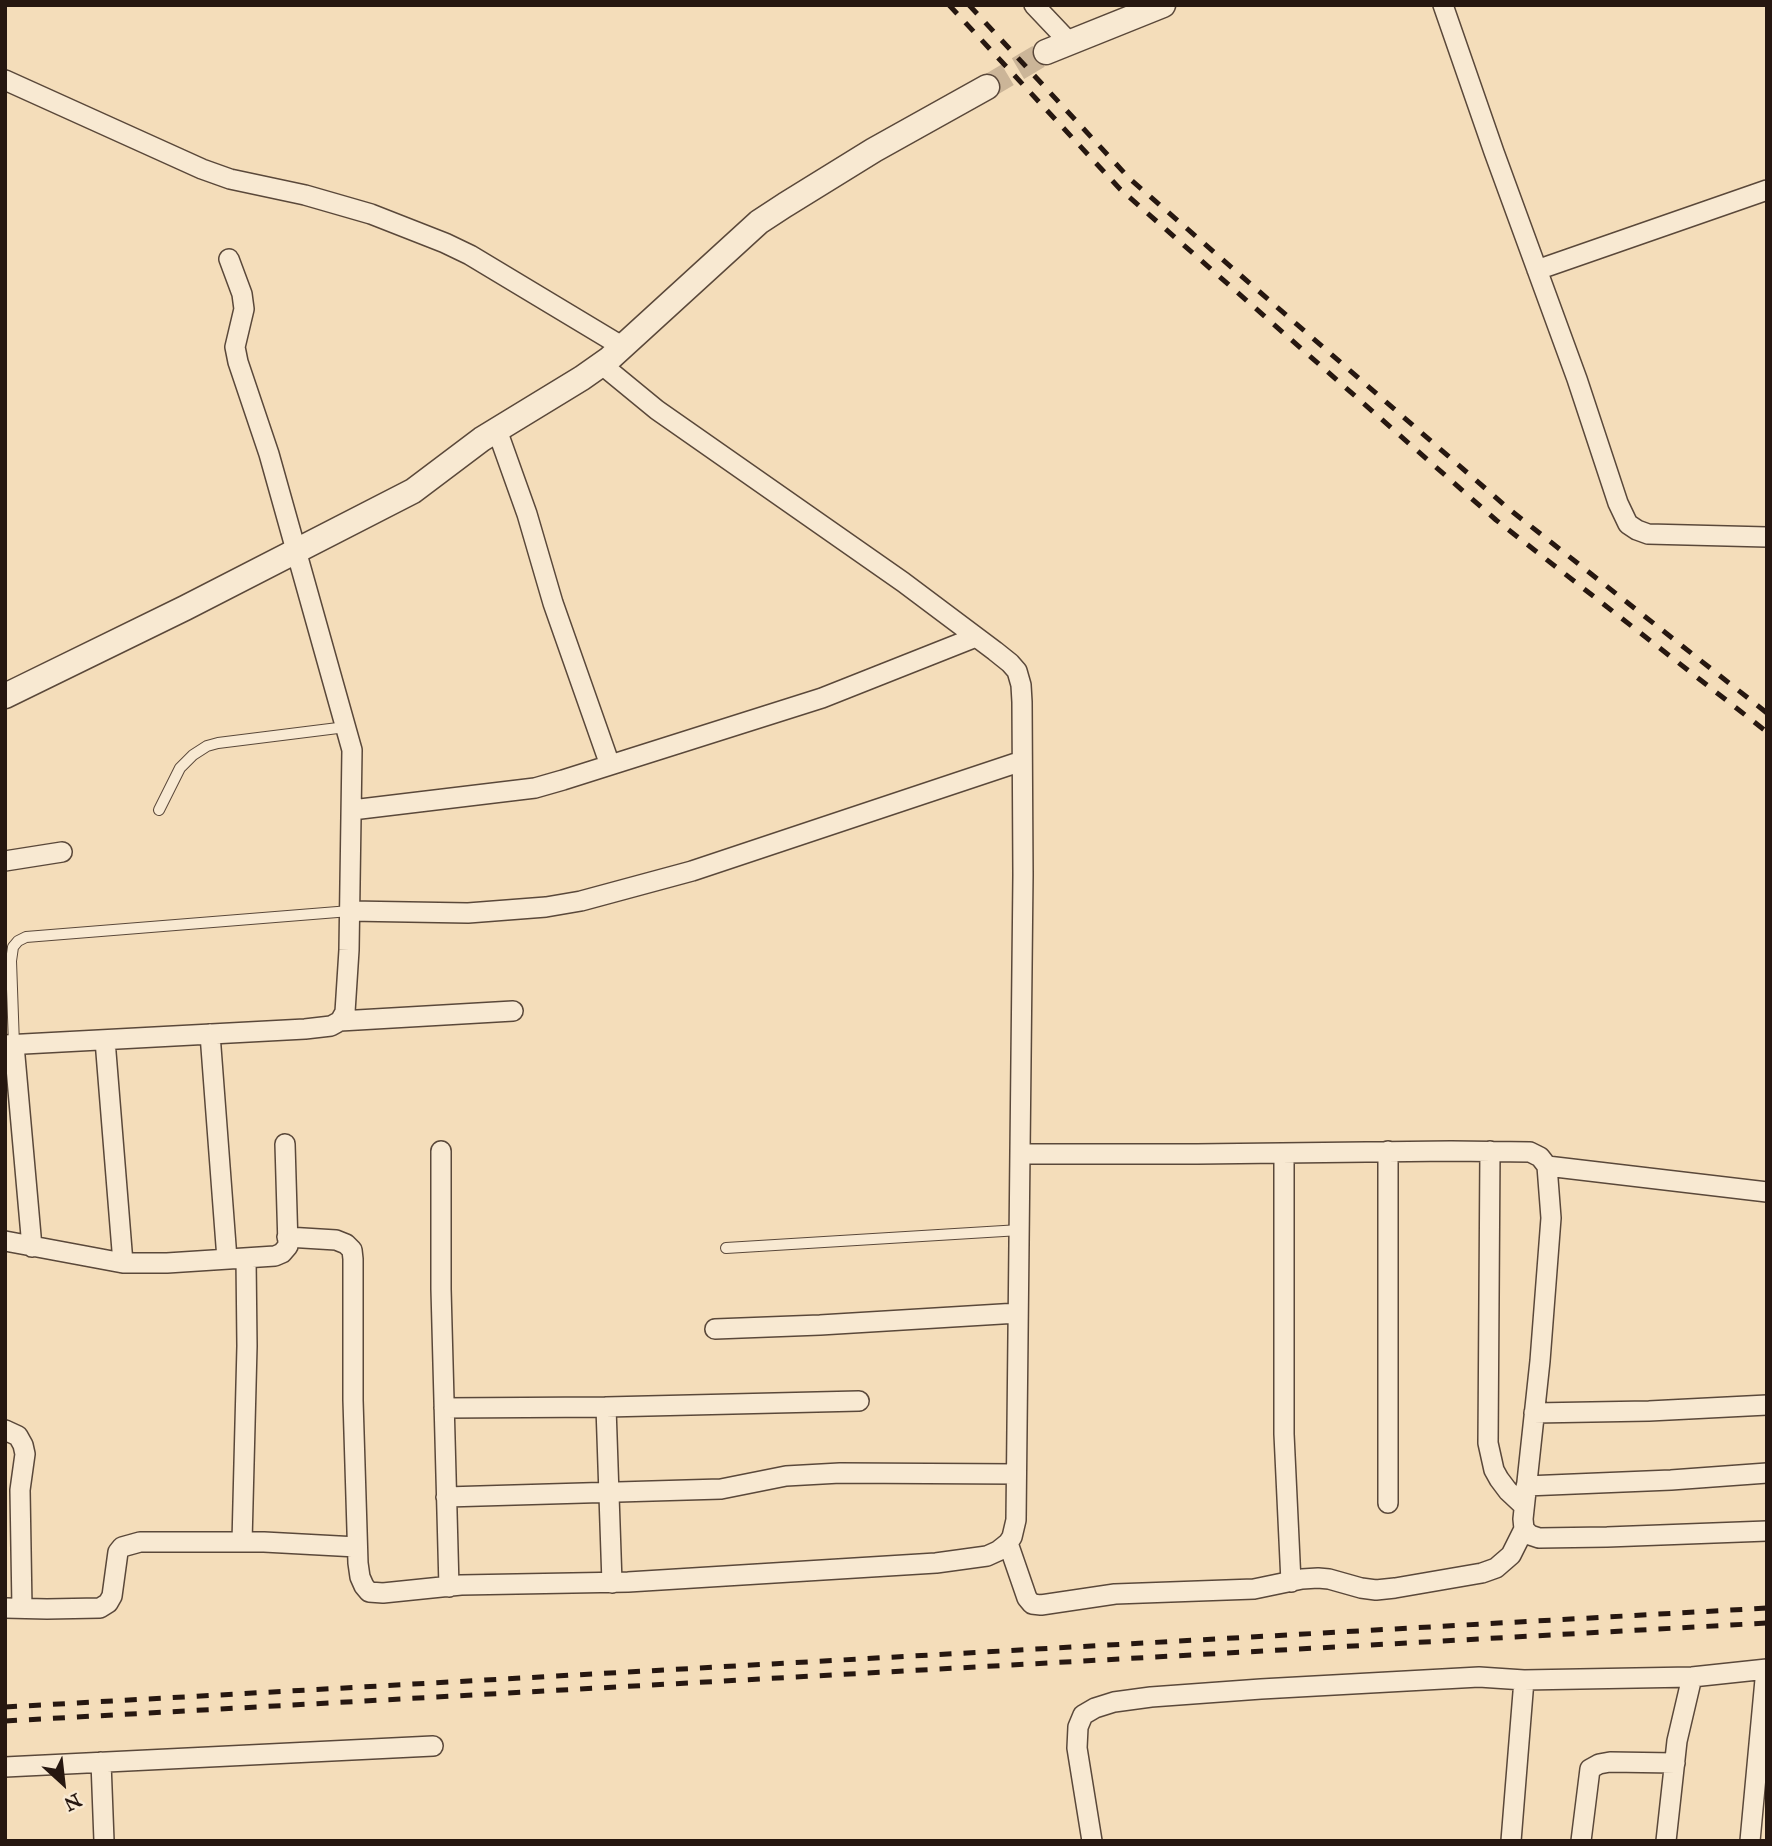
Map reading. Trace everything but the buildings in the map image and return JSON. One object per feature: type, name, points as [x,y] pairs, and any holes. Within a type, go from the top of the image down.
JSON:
[{"type":"street","points":[[1034,5],[1070,43]]},
{"type":"street","points":[[1046,52],[1163,5]]},
{"type":"street","points":[[1443,5],[1493,152],[1577,379],[1618,503],[1628,524],[1648,534],[1767,537]]},
{"type":"street","points":[[5,80],[202,169],[230,179],[305,195],[371,214],[444,243],[470,255],[623,347]]},
{"type":"street","points":[[5,696],[413,491],[496,429],[582,378],[623,347],[759,222],[874,150],[987,87]]},
{"type":"street","points":[[1537,270],[1767,190]]},
{"type":"street","points":[[229,259],[242,294],[244,309],[235,347],[238,362],[269,454],[352,750],[347,1004],[340,1021]]},
{"type":"street","points":[[287,1237],[336,1240],[352,1250],[357,1547],[360,1577],[369,1592],[461,1585],[612,1583],[936,1563],[987,1556],[998,1552],[1012,1537],[1016,1520],[1020,1230],[1022,702],[1017,671],[904,582],[657,410],[601,364]]},
{"type":"street","points":[[496,429],[610,765]]},
{"type":"street","points":[[352,810],[536,788],[822,698],[976,637]]},
{"type":"street","points":[[350,911],[468,913],[546,907],[581,901],[692,871],[1022,761]]},
{"type":"street","points":[[5,861],[62,852]]},
{"type":"street","points":[[32,1247],[9,1045],[305,1029],[331,1026],[340,1021],[513,1011]]},
{"type":"street","points":[[210,1034],[247,1346],[242,1542]]},
{"type":"street","points":[[105,1040],[123,1263]]},
{"type":"street","points":[[5,1241],[123,1263],[275,1256],[288,1246],[285,1144]]},
{"type":"street","points":[[441,1151],[449,1587]]},
{"type":"street","points":[[1490,1151],[1488,1443],[1494,1470],[1508,1491],[1525,1496],[1671,1480],[1767,1473]]},
{"type":"street","points":[[1388,1152],[1388,1503]]},
{"type":"street","points":[[1008,1543],[1027,1598],[1032,1604],[1059,1603],[1115,1594],[1254,1589],[1303,1579],[1329,1579],[1376,1590],[1482,1573],[1496,1568],[1511,1555],[1524,1529],[1551,1219],[1547,1166],[1540,1157],[1530,1152],[1020,1154]]},
{"type":"street","points":[[1284,1153],[1284,1434],[1291,1582]]},
{"type":"street","points":[[1547,1166],[1767,1192]]},
{"type":"street","points":[[715,1329],[1018,1313]]},
{"type":"street","points":[[444,1408],[859,1401]]},
{"type":"street","points":[[1534,1413],[1767,1405]]},
{"type":"street","points":[[606,1407],[612,1583]]},
{"type":"street","points":[[5,1430],[18,1436],[25,1454],[13,1523],[14,1608],[100,1608],[108,1603],[112,1596],[118,1552],[122,1547],[140,1542],[242,1542],[357,1547]]},
{"type":"street","points":[[446,1497],[721,1489],[786,1476],[828,1474],[1016,1474]]},
{"type":"street","points":[[1524,1529],[1539,1538],[1767,1531]]},
{"type":"street","points":[[1093,1841],[1077,1748],[1077,1727],[1083,1715],[1114,1702],[1151,1696],[1479,1677],[1524,1680],[1692,1677],[1767,1669],[1760,1818],[1750,1841]]},
{"type":"street","points":[[1666,1841],[1677,1741],[1692,1677]]},
{"type":"street","points":[[1511,1841],[1524,1680]]},
{"type":"street","points":[[5,1767],[433,1746]]},
{"type":"street","points":[[101,1762],[104,1841]]},
{"type":"street","points":[[1581,1841],[1590,1769],[1609,1762],[1675,1763]]},
{"type":"lane","points":[[159,810],[180,768],[207,746],[346,727]]},
{"type":"lane","points":[[9,1045],[13,947],[26,937],[350,911]]},
{"type":"lane","points":[[726,1248],[1020,1230]]},
{"type":"tunnel","points":[[987,87],[1046,52]]},
{"type":"railway","points":[[949,5],[1120,189],[1496,520],[1767,732]]},
{"type":"railway","points":[[969,5],[1130,179],[1509,509],[1767,713]]},
{"type":"railway","points":[[5,1707],[1767,1608]]},
{"type":"railway","points":[[5,1721],[1767,1623]]}]
